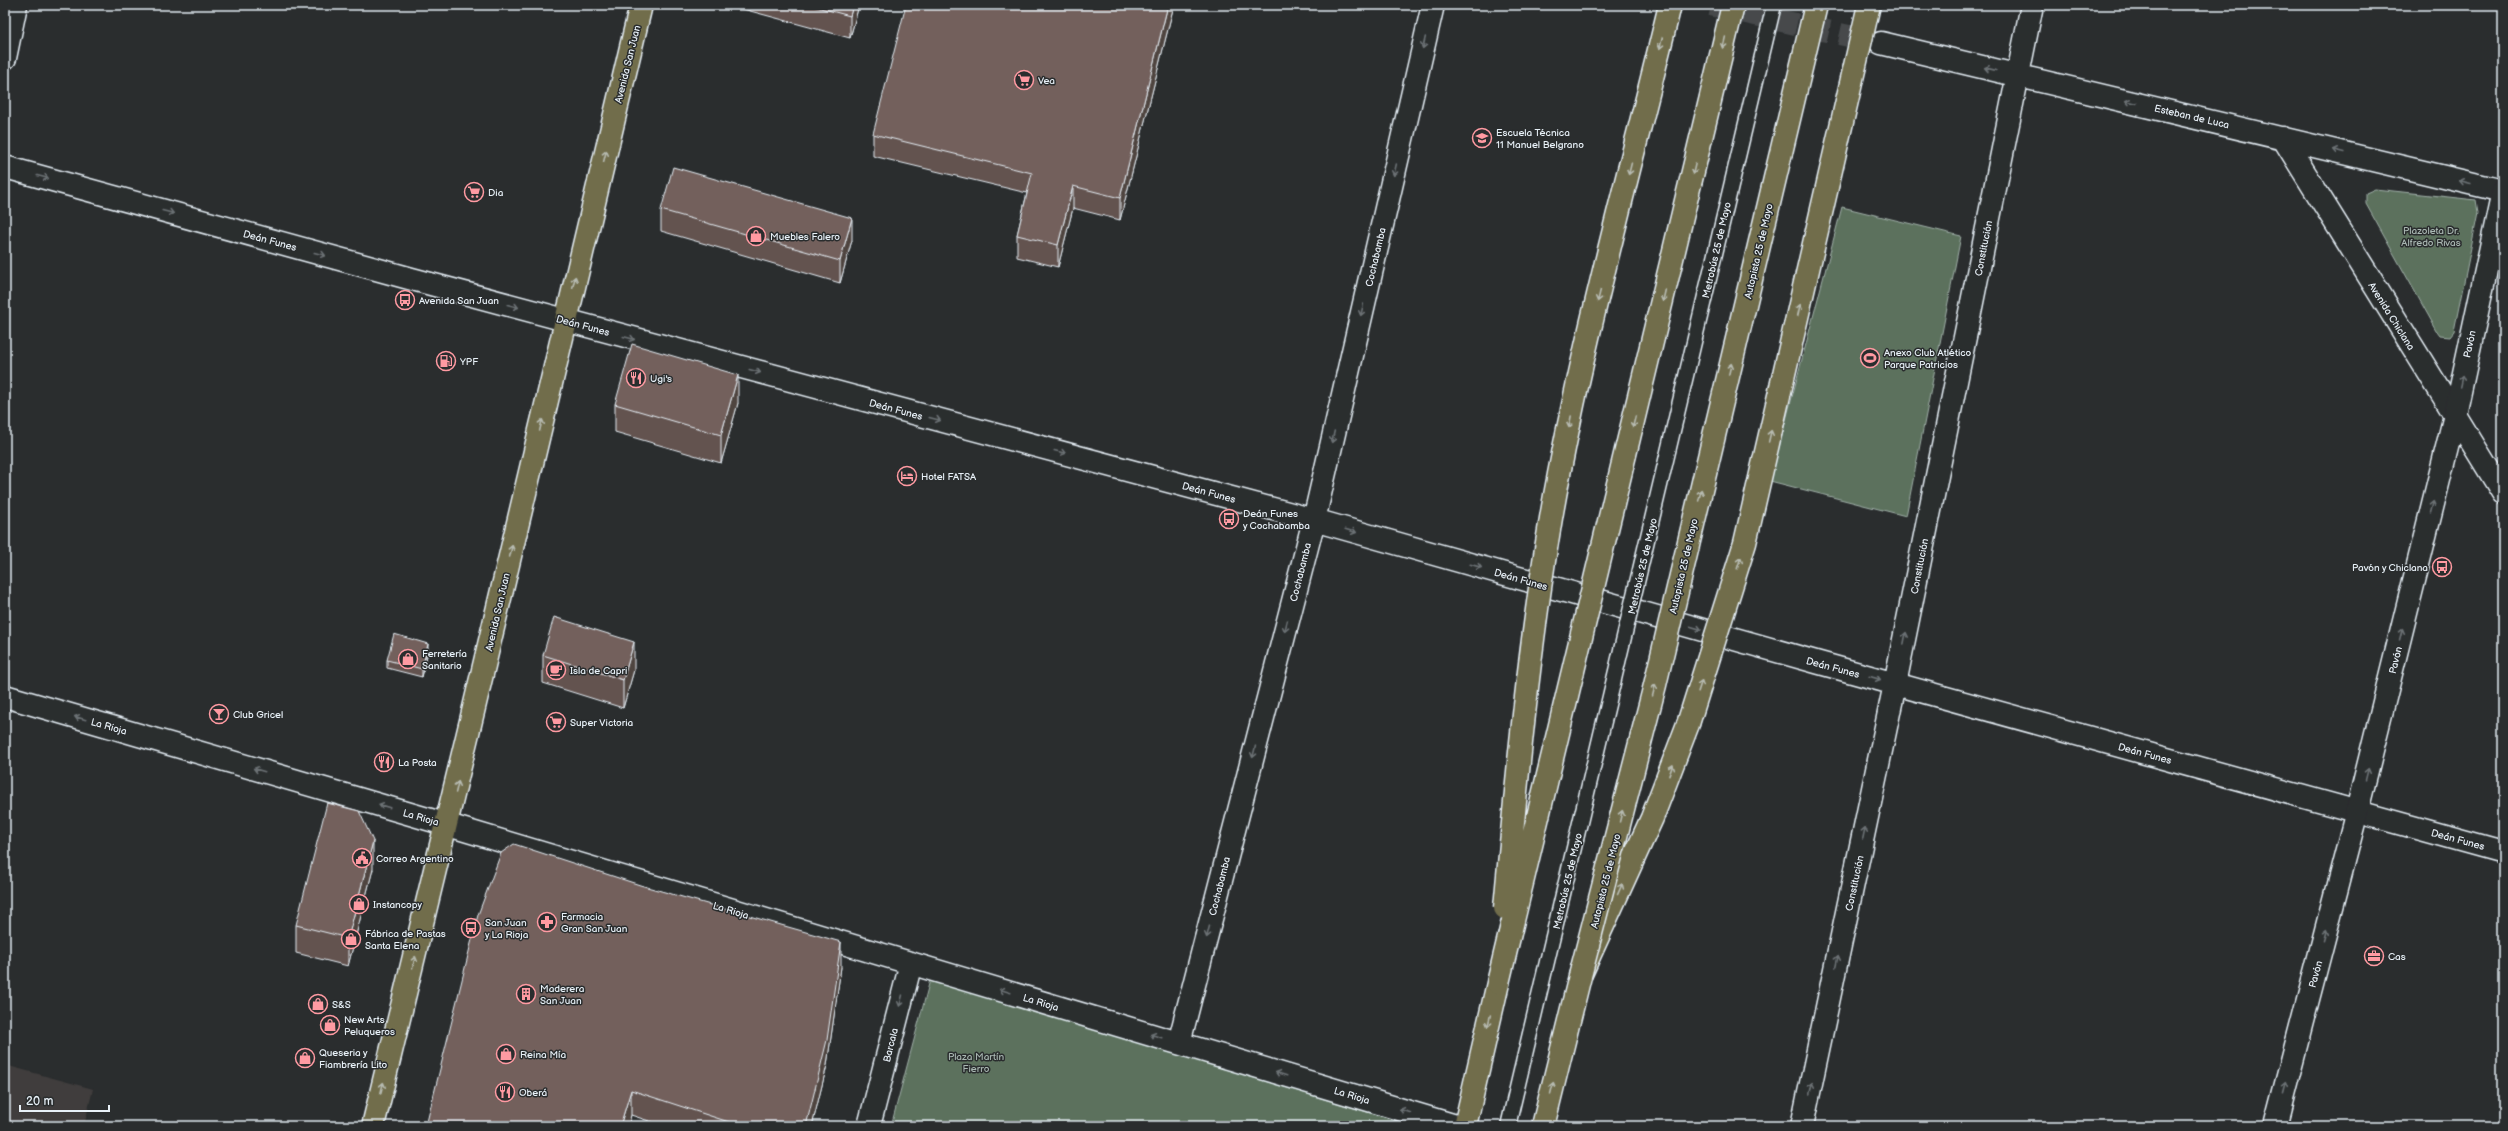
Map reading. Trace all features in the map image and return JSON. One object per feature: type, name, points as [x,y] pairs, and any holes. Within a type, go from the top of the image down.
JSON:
[{"type":"main road","name":"Avenida San Juan","points":[[373,1126],[448,825],[565,320],[641,5]]},
{"type":"main road","points":[[1498,983],[1525,694],[1551,519],[1573,406],[1670,5]]},
{"type":"main road","points":[[1465,1126],[1733,5]]},
{"type":"main road","name":"Autopista 25 de Mayo","points":[[1543,1126],[1655,685],[1816,5]]},
{"type":"main road","points":[[1580,976],[1652,818],[1669,775],[1704,674],[1745,543],[1869,5]]},
{"type":"street","points":[[5,58],[16,5]]},
{"type":"street","name":"Cochabamba","points":[[1179,1043],[1314,520],[1433,5]]},
{"type":"street","name":"Constitución","points":[[1802,1126],[1895,684],[2032,5]]},
{"type":"street","name":"Esteban de Luca","points":[[1881,43],[2503,191]]},
{"type":"street","name":"Avenida Chiclana","points":[[2283,138],[2503,493]]},
{"type":"street","name":"Deán Funes","points":[[5,167],[565,320],[1314,520],[1895,684],[2503,852]]},
{"type":"street","name":"Pavón","points":[[2275,1126],[2357,812],[2454,415],[2503,191]]},
{"type":"street","name":"La Rioja","points":[[5,696],[448,825],[1456,1126]]},
{"type":"street","name":"Barcala","points":[[869,1126],[911,963]]},
{"type":"lane","name":"Metrobús 25 de Mayo","points":[[1508,1126],[1774,5]]},
{"type":"shaded area","points":[[5,1065],[93,1089],[84,1126],[5,1126]]},
{"type":"green space","name":"Plazoleta Dr. Alfredo Rivas","points":[[2375,189],[2476,200],[2478,213],[2454,331],[2450,336],[2440,335],[2437,331],[2366,204],[2366,193]]},
{"type":"green space","name":"Anexo Club Atlético Parque Patricios","points":[[1842,207],[1961,236],[1906,516],[1770,481]]},
{"type":"green space","name":"Plaza Martín Fierro","points":[[930,980],[1397,1121],[1395,1126],[891,1126]]},
{"type":"building","points":[[809,5],[853,5],[850,16]]},
{"type":"building","name":"Vea","points":[[906,5],[1168,5],[1120,198],[1073,186],[1058,245],[1017,235],[1032,173],[873,134]]},
{"type":"building","points":[[673,167],[852,218],[840,261],[661,210]]},
{"type":"building","points":[[632,344],[738,375],[721,435],[615,404]]},
{"type":"building","points":[[554,617],[634,642],[623,680],[543,655]]},
{"type":"building","name":"Ferretería Sanitario","points":[[394,634],[428,644],[422,669],[387,660]]},
{"type":"building","points":[[327,803],[359,811],[373,841],[348,938],[296,925]]},
{"type":"building","points":[[514,844],[640,885],[841,942],[827,1040],[806,1126],[741,1126],[631,1090],[620,1126],[426,1126],[478,915],[501,853]]},
{"type":"tunnel","points":[[1711,5],[1880,43]]},
{"type":"place","name":"Vea","points":[[1024,80]]},
{"type":"place","name":"Escuela Técnica 11 Manuel Belgrano","points":[[1482,138]]},
{"type":"place","name":"Dia","points":[[474,192]]},
{"type":"place","name":"Muebles Falero","points":[[756,236]]},
{"type":"place","name":"Avenida San Juan","points":[[405,300]]},
{"type":"place","name":"Anexo Club Atlético Parque Patricios","points":[[1870,358]]},
{"type":"place","name":"YPF","points":[[446,361]]},
{"type":"place","name":"Ugi's","points":[[636,378]]},
{"type":"place","name":"Hotel FATSA","points":[[907,476]]},
{"type":"place","name":"Deán Funes y Cochabamba","points":[[1229,519]]},
{"type":"place","name":"Pavón y Chiclana","points":[[2442,567]]},
{"type":"place","name":"Ferretería Sanitario","points":[[408,659]]},
{"type":"place","name":"Isla de Capri","points":[[556,670]]},
{"type":"place","name":"Club Gricel","points":[[219,714]]},
{"type":"place","name":"Super Victoria","points":[[556,722]]},
{"type":"place","name":"La Posta","points":[[384,762]]},
{"type":"place","name":"Correo Argentino","points":[[362,858]]},
{"type":"place","name":"Instancopy","points":[[359,904]]},
{"type":"place","name":"Farmacia Gran San Juan","points":[[547,922]]},
{"type":"place","name":"San Juan y La Rioja","points":[[471,928]]},
{"type":"place","name":"Fábrica de Pastas Santa Elena","points":[[351,939]]},
{"type":"place","name":"Cas","points":[[2374,956]]},
{"type":"place","name":"Maderera San Juan","points":[[526,994]]},
{"type":"place","name":"S&S","points":[[318,1004]]},
{"type":"place","name":"New Arts Peluqueros","points":[[330,1025]]},
{"type":"place","name":"Reina Mía","points":[[506,1054]]},
{"type":"place","name":"Queseria y Fiambrería Lito","points":[[305,1058]]},
{"type":"place","name":"Oberá","points":[[505,1092]]}]
